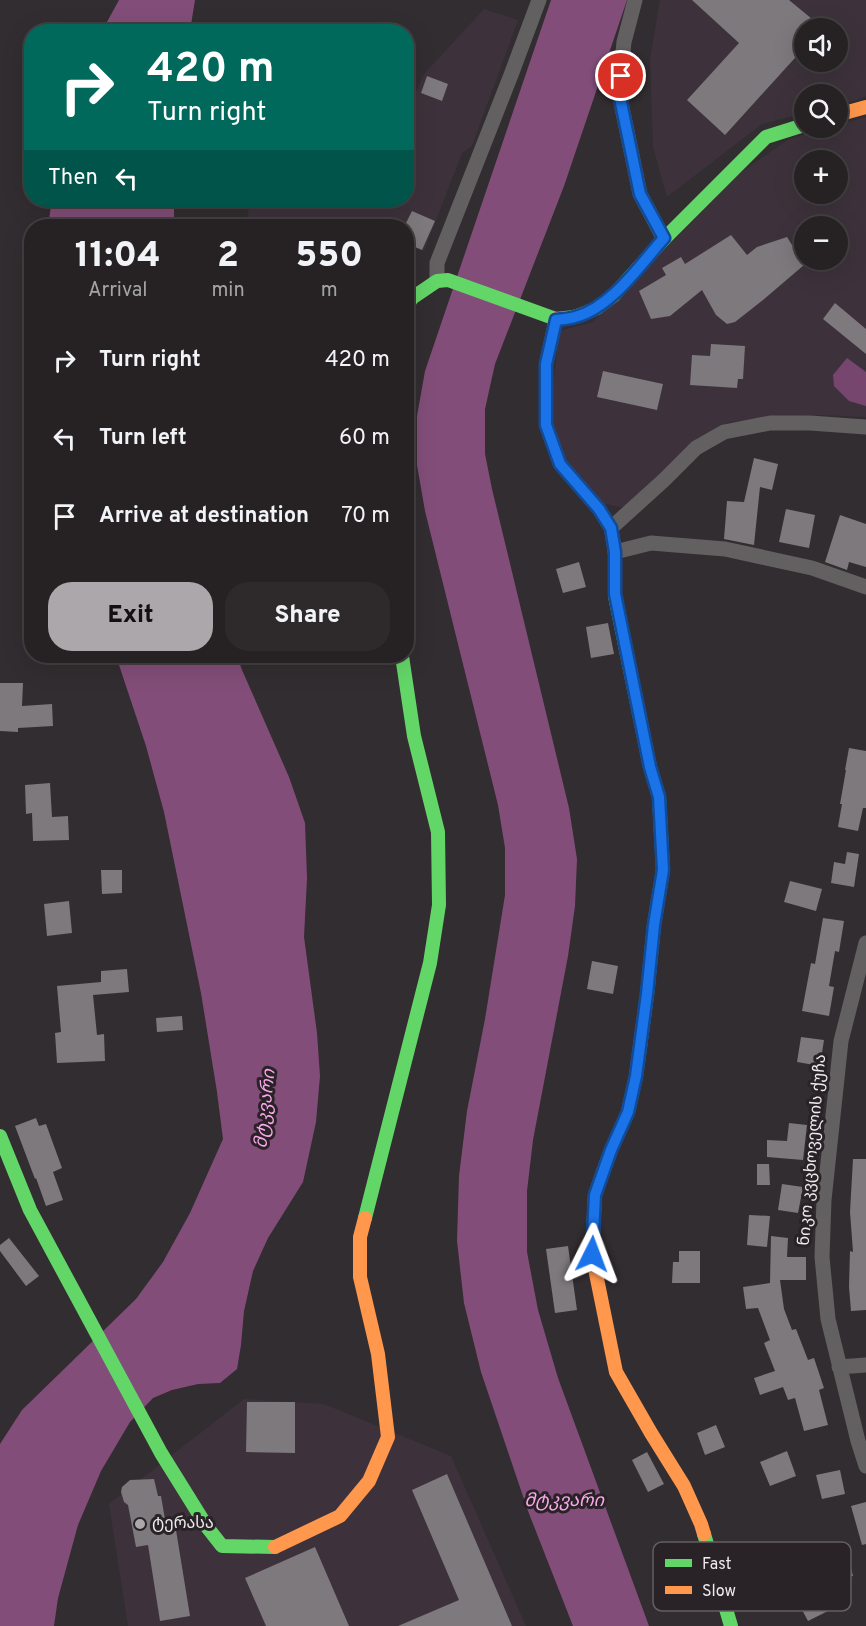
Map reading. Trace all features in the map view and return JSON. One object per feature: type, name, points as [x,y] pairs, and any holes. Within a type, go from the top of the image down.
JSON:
[{"type":"street","points":[[538,0],[511,75],[436,263],[443,280],[556,320],[574,317],[597,308],[613,296],[664,238],[766,138],[794,129]]},
{"type":"street","points":[[635,0],[624,42],[619,93],[640,194],[664,238]]},
{"type":"street","points":[[848,112],[866,107]]},
{"type":"street","points":[[414,297],[443,280]]},
{"type":"street","points":[[556,320],[546,364],[546,425],[560,464],[599,509],[611,528],[615,552],[615,594],[650,767],[659,797],[663,870],[636,1076],[628,1112],[595,1195],[592,1254],[615,1372],[684,1486],[701,1524],[706,1542]]},
{"type":"street","points":[[611,528],[696,448],[724,432],[770,423],[866,427]]},
{"type":"street","points":[[615,552],[651,543],[725,549],[812,568],[866,587]]},
{"type":"street","points":[[0,1136],[30,1210],[161,1454],[207,1527],[222,1546],[275,1547],[340,1515],[369,1481],[388,1437],[378,1354],[360,1277],[360,1237],[430,963],[439,905],[438,832],[414,736],[403,663]]},
{"type":"street","name":"ნიკო კვცხოველის ქუჩა","points":[[866,943],[863,968],[841,1041],[824,1200],[822,1257],[828,1318],[866,1466]]},
{"type":"street","points":[[839,1367],[866,1365]]},
{"type":"street","points":[[726,1611],[730,1626]]},
{"type":"shaded area","points":[[660,0],[866,0],[866,96],[848,102],[848,84],[794,84],[794,116],[762,124],[667,197],[653,147],[650,59]]},
{"type":"shaded area","points":[[484,9],[518,20],[472,146],[462,153],[424,251],[414,247],[414,219],[246,219],[249,207],[414,207],[414,96],[424,74]]},
{"type":"shaded area","points":[[866,117],[866,417],[819,415],[730,422],[701,437],[626,508],[601,503],[565,465],[549,427],[559,331],[593,322],[740,173],[789,139],[848,138],[848,122]]},
{"type":"shaded area","points":[[847,358],[866,372],[866,406],[849,401],[834,386],[833,375]]},
{"type":"shaded area","points":[[244,1399],[324,1404],[451,1456],[526,1626],[128,1626],[109,1504]]},
{"type":"water","points":[[119,0],[195,0],[191,24],[106,24]]},
{"type":"water","name":"მტკვარი","points":[[551,0],[627,0],[564,186],[495,364],[485,409],[485,454],[492,489],[569,808],[577,859],[575,906],[568,956],[533,1140],[527,1191],[527,1252],[538,1310],[558,1378],[649,1626],[573,1626],[528,1511],[481,1372],[464,1303],[457,1241],[459,1176],[467,1111],[505,895],[505,848],[498,805],[425,511],[417,465],[417,416],[425,371]]},
{"type":"water","points":[[51,207],[174,207],[174,219],[49,219]]},
{"type":"water","points":[[24,370],[24,392],[23,389]]},
{"type":"water","points":[[118,663],[240,663],[289,777],[305,823],[307,878],[304,937],[317,1033],[320,1076],[316,1122],[303,1182],[268,1238],[253,1271],[244,1311],[237,1369],[220,1383],[198,1384],[172,1390],[153,1398],[130,1422],[101,1471],[78,1525],[58,1598],[54,1626],[0,1626],[0,1444],[22,1410],[136,1299],[163,1262],[190,1213],[223,1139],[201,993],[164,812],[146,746]]},
{"type":"building","points":[[692,0],[789,0],[811,18],[794,18],[794,59],[725,135],[687,100],[739,43]]},
{"type":"building","points":[[427,76],[448,84],[442,101],[421,93]]},
{"type":"building","points":[[412,211],[435,221],[422,250],[414,246],[414,219],[408,219]]},
{"type":"building","points":[[731,235],[747,255],[757,247],[787,237],[792,245],[794,244],[794,270],[798,270],[735,322],[727,324],[716,315],[702,290],[670,316],[651,319],[639,291],[666,275],[662,268],[681,257],[685,264]]},
{"type":"building","points":[[835,303],[866,329],[866,354],[823,319]]},
{"type":"building","points":[[711,344],[745,346],[743,379],[738,379],[737,388],[690,385],[692,355],[710,356]]},
{"type":"building","points":[[603,371],[663,384],[657,410],[597,397]]},
{"type":"building","points":[[754,458],[778,464],[772,490],[760,487],[754,545],[724,539],[727,501],[744,502]]},
{"type":"building","points":[[786,509],[815,515],[809,548],[779,542]]},
{"type":"building","points":[[840,515],[866,524],[866,567],[849,562],[847,570],[825,562]]},
{"type":"building","points":[[579,562],[586,587],[563,593],[556,569]]},
{"type":"building","points":[[608,623],[614,654],[591,658],[586,627]]},
{"type":"building","points":[[0,683],[23,683],[22,706],[52,704],[53,726],[18,728],[18,732],[0,731]]},
{"type":"building","points":[[849,748],[866,751],[866,808],[863,808],[858,831],[838,827]]},
{"type":"building","points":[[50,783],[52,817],[68,816],[69,840],[33,841],[32,813],[26,814],[25,785]]},
{"type":"building","points":[[847,852],[859,854],[854,887],[831,883],[834,862],[845,864]]},
{"type":"building","points":[[101,870],[122,870],[122,893],[102,894]]},
{"type":"building","points":[[790,881],[822,889],[816,911],[784,902]]},
{"type":"building","points":[[69,901],[72,933],[47,936],[44,904]]},
{"type":"building","points":[[823,918],[844,921],[839,952],[835,951],[829,986],[834,987],[829,1016],[802,1011],[811,963],[815,964]]},
{"type":"building","points":[[592,961],[618,966],[613,994],[587,989]]},
{"type":"building","points":[[127,969],[129,992],[93,995],[97,1035],[104,1034],[105,1061],[57,1063],[55,1033],[61,1032],[57,986],[101,982],[101,971]]},
{"type":"building","points":[[182,1016],[183,1030],[157,1032],[156,1018]]},
{"type":"building","points":[[801,1037],[824,1040],[820,1066],[797,1062]]},
{"type":"building","points":[[36,1118],[39,1126],[46,1124],[62,1168],[53,1172],[63,1200],[46,1206],[15,1126]]},
{"type":"building","points":[[789,1123],[807,1125],[803,1160],[767,1157],[767,1140],[787,1141]]},
{"type":"building","points":[[853,1159],[866,1159],[866,1310],[851,1311],[849,1287],[850,1251],[853,1252],[850,1212]]},
{"type":"building","points":[[757,1164],[769,1164],[770,1185],[757,1185]]},
{"type":"building","points":[[782,1184],[803,1187],[798,1213],[778,1210]]},
{"type":"building","points":[[749,1215],[770,1216],[767,1247],[747,1245]]},
{"type":"building","points":[[771,1236],[788,1238],[787,1257],[806,1257],[806,1280],[780,1280],[784,1309],[792,1330],[796,1329],[808,1360],[814,1358],[824,1388],[819,1390],[828,1425],[804,1431],[795,1398],[788,1400],[783,1387],[760,1395],[754,1378],[775,1371],[764,1343],[770,1340],[758,1308],[746,1309],[743,1287],[770,1283]]},
{"type":"building","points":[[9,1238],[39,1276],[26,1286],[0,1251],[0,1245]]},
{"type":"building","points":[[568,1246],[577,1310],[555,1313],[546,1249]]},
{"type":"building","points":[[679,1251],[700,1251],[700,1283],[672,1283],[673,1262],[679,1262]]},
{"type":"building","points":[[247,1402],[295,1402],[295,1453],[246,1452]]},
{"type":"building","points":[[716,1425],[725,1447],[705,1455],[697,1433]]},
{"type":"building","points":[[787,1451],[796,1476],[770,1486],[760,1462]]},
{"type":"building","points":[[647,1452],[664,1484],[648,1492],[632,1460]]},
{"type":"building","points":[[840,1470],[845,1494],[822,1499],[816,1475]]},
{"type":"building","points":[[447,1474],[512,1626],[398,1626],[459,1600],[412,1490]]},
{"type":"building","points":[[154,1479],[158,1496],[161,1496],[167,1531],[176,1530],[190,1616],[160,1621],[148,1545],[136,1547],[128,1505],[124,1502],[121,1492],[122,1487],[130,1480]]},
{"type":"building","points":[[866,1502],[866,1544],[862,1545],[851,1506]]},
{"type":"building","points":[[315,1547],[349,1626],[266,1626],[245,1578]]},
{"type":"building","points":[[803,1611],[828,1611],[808,1621]]},
{"type":"traffic: fast","points":[[414,297],[437,281],[448,280],[556,319],[574,317],[597,308],[613,296],[664,239],[766,137],[794,128]]},
{"type":"traffic: fast","points":[[603,1172],[628,1112],[636,1076],[663,870],[659,797],[650,767],[615,596]]},
{"type":"traffic: fast","points":[[365,1218],[430,963],[439,905],[438,832],[414,736],[403,663]]},
{"type":"traffic: fast","points":[[0,1136],[30,1210],[161,1453],[207,1527],[222,1546],[275,1547]]},
{"type":"traffic: fast","points":[[704,1534],[706,1542]]},
{"type":"traffic: fast","points":[[727,1611],[731,1626]]},
{"type":"traffic: slow","points":[[848,112],[866,107]]},
{"type":"traffic: slow","points":[[556,319],[546,364],[546,425],[560,464],[599,509],[611,528],[615,552],[615,596]]},
{"type":"traffic: slow","points":[[603,1172],[595,1195],[592,1254],[616,1372],[684,1486],[704,1534]]},
{"type":"traffic: slow","points":[[275,1547],[340,1516],[369,1481],[388,1437],[378,1354],[360,1277],[360,1237],[365,1218]]},
{"type":"place","name":"ტერასა","points":[[140,1524]]},
{"type":"route","points":[[592,1254],[595,1195],[628,1112],[636,1076],[663,870],[659,797],[650,767],[615,594],[615,552],[611,528],[599,509],[560,464],[546,425],[546,364],[556,320],[583,314],[597,308],[613,296],[664,238],[640,194],[619,93],[621,76]]}]
